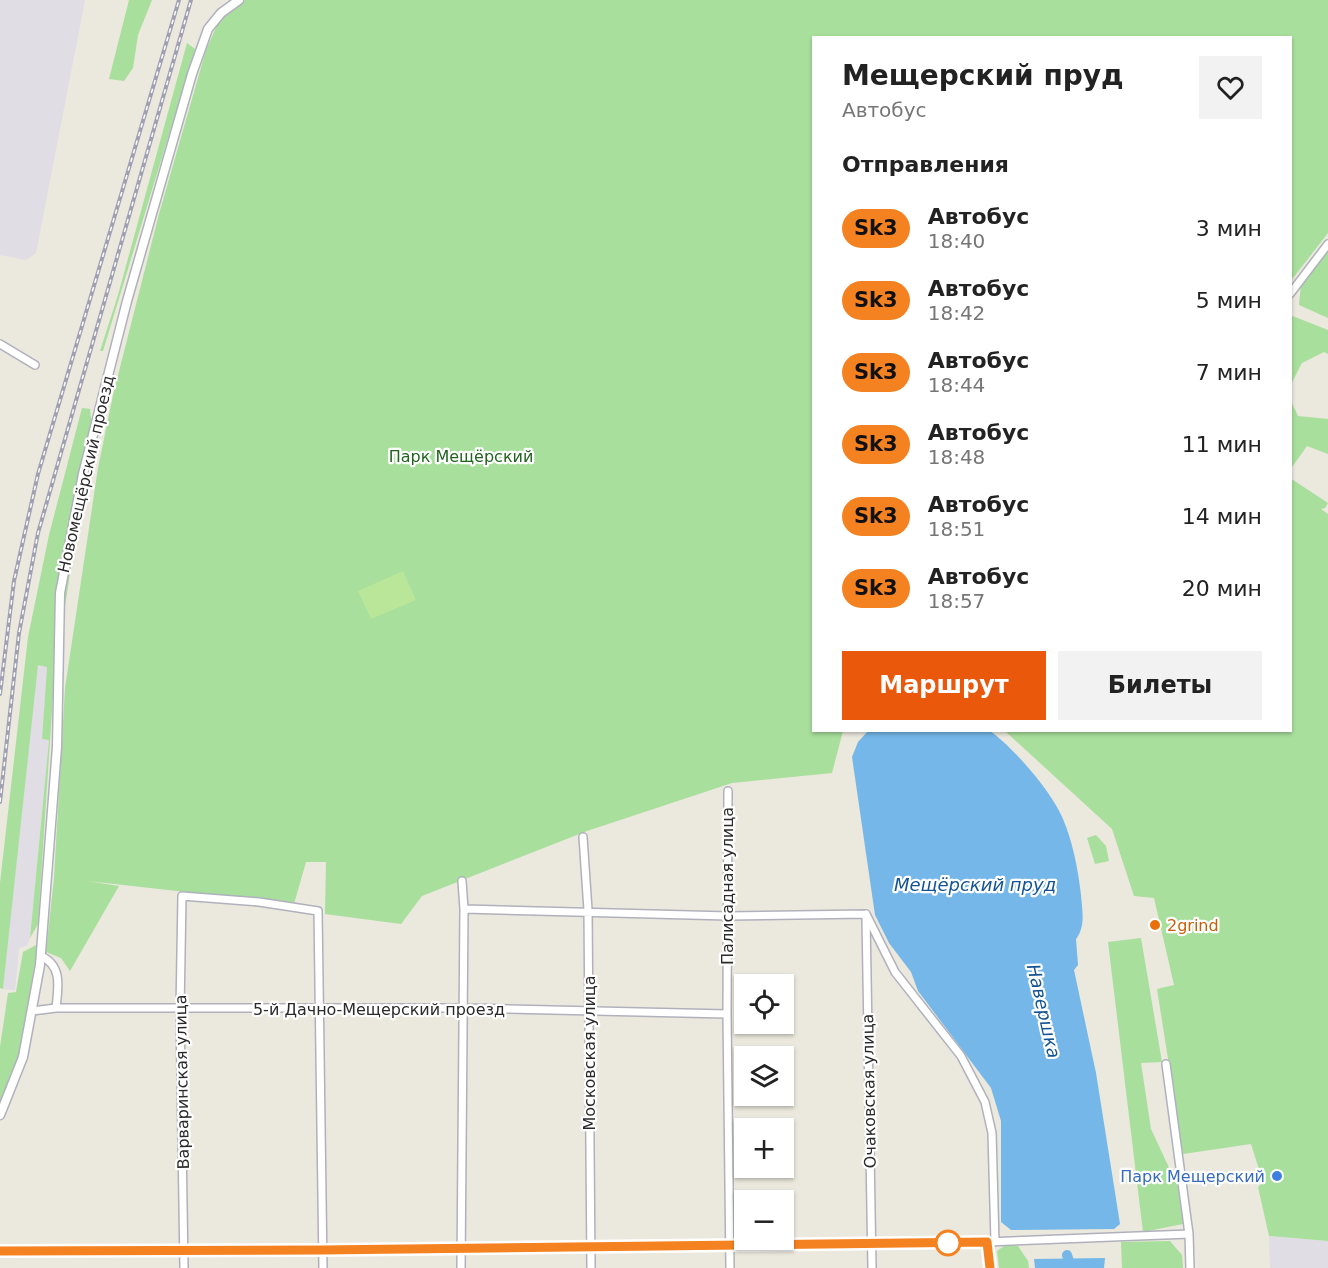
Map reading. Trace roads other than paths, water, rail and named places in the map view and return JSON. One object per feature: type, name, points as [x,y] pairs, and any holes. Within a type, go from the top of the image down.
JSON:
[{"type":"street","name":"Новомещёрский проезд","points":[[0,1115],[18,1075],[41,956],[57,747],[60,593],[80,485],[127,301],[192,74],[208,29],[221,13],[239,0]]},
{"type":"street","points":[[1292,291],[1328,244]]},
{"type":"street","points":[[0,344],[35,365]]},
{"type":"street","name":"Палисадная улица","points":[[728,791],[727,1014],[730,1268]]},
{"type":"street","name":"Московская улица","points":[[583,837],[588,910],[591,1268]]},
{"type":"street","points":[[461,1268],[464,909],[462,881]]},
{"type":"street","name":"Варваринская улица","points":[[184,1268],[180,1010],[182,896],[259,902],[318,911],[321,1008]]},
{"type":"street","points":[[464,909],[588,910],[728,916],[866,914],[895,972],[961,1056],[986,1101],[992,1132],[990,1268]]},
{"type":"street","name":"Очаковская улица","points":[[866,914],[872,1268]]},
{"type":"street","points":[[41,956],[53,964],[57,971],[56,1008]]},
{"type":"street","name":"5-й Дачно-Мещерский проезд","points":[[32,1011],[56,1008],[180,1010],[463,1008],[727,1014]]},
{"type":"street","points":[[321,1008],[322,1268]]},
{"type":"street","points":[[1166,1064],[1189,1234],[1190,1268]]},
{"type":"street","points":[[0,1251],[322,1250],[991,1242],[1189,1234]]},
{"type":"water","name":"Мещёрский пруд","points":[[867,732],[991,732],[1031,771],[1058,808],[1070,837],[1080,885],[1083,918],[1076,939],[1078,965],[1074,970],[1096,1073],[1120,1224],[1114,1229],[1011,1230],[1001,1222],[1001,1121],[991,1088],[918,991],[911,972],[889,943],[875,915],[852,757],[858,742]]},
{"type":"water","points":[[1105,1258],[1104,1268],[1035,1268],[1034,1259]]},
{"type":"waterway","name":"Навершка","points":[[1067,1255],[1071,1268]]},
{"type":"railway","points":[[0,694],[14,581],[38,474],[179,0]]},
{"type":"railway","points":[[0,802],[19,633],[38,533],[191,0]]},
{"type":"place","name":"2grind","points":[[1155,925]]},
{"type":"place","name":"Парк Мещерский","points":[[1277,1176]]},
{"type":"park label","name":"Парк Мещёрский","points":[[461,456]]}]
